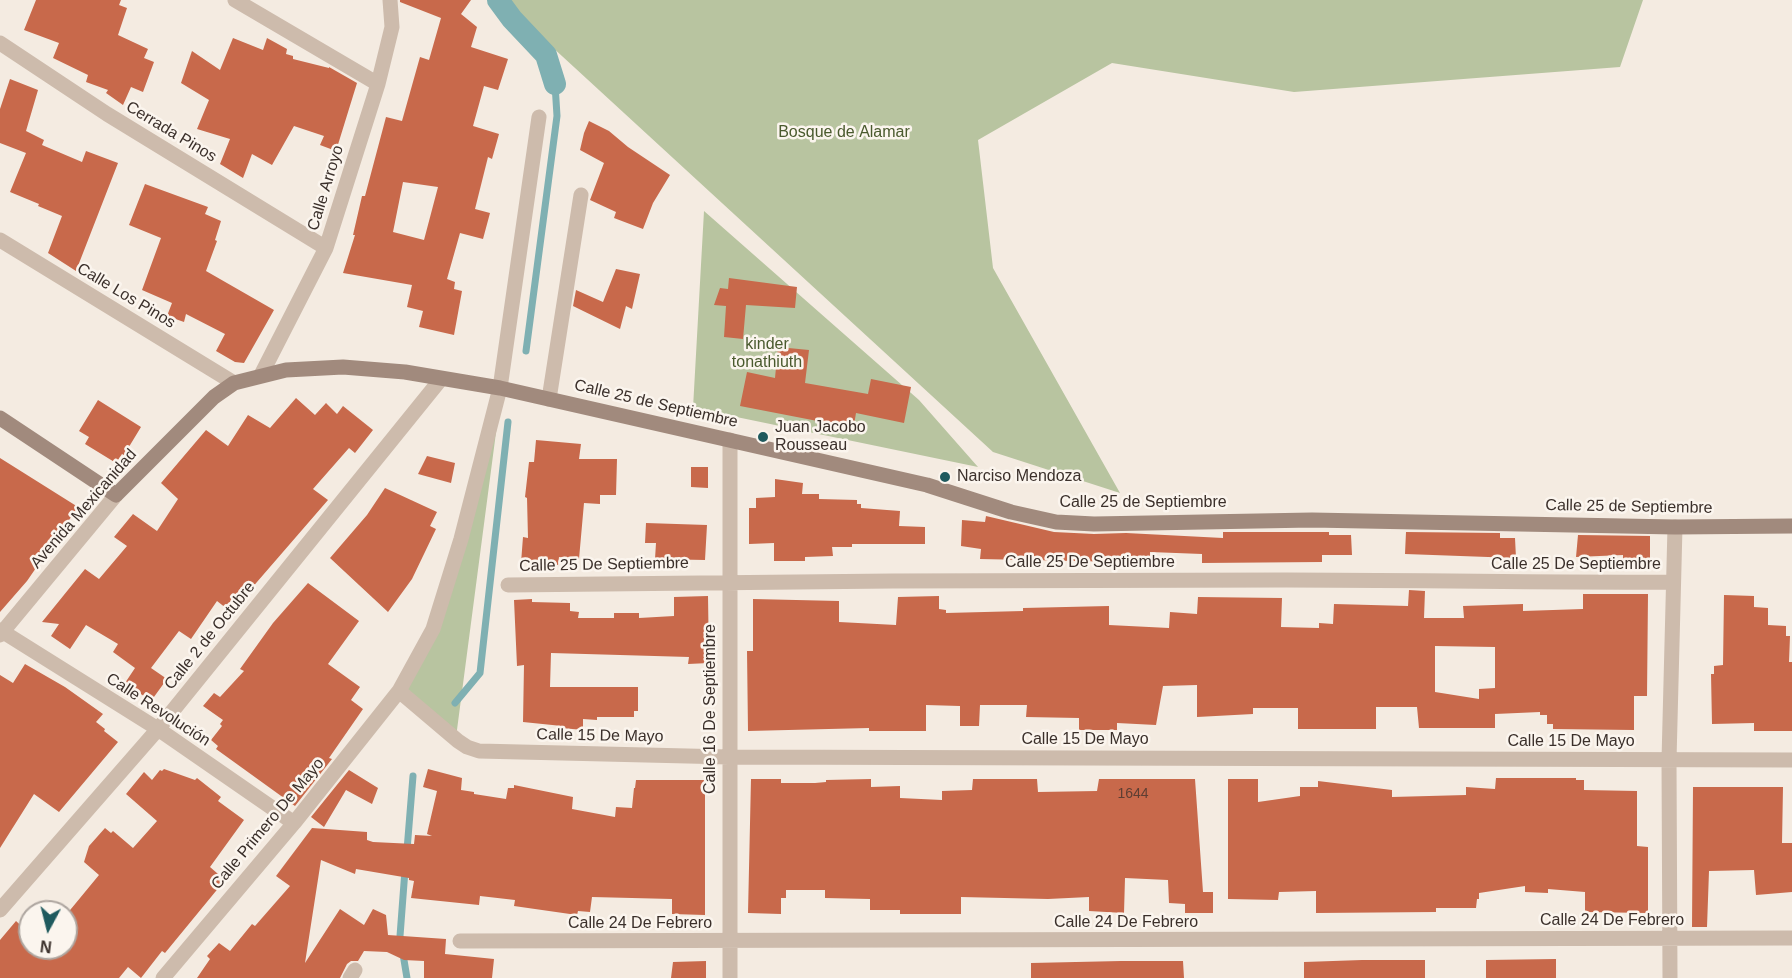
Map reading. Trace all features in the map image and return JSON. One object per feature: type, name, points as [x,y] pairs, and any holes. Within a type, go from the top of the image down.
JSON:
[{"type":"main road","name":"Calle 25 de Septiembre","points":[[261,375],[286,370],[343,367],[387,370],[500,388],[927,485],[1011,512],[1077,524],[1312,520],[1792,526]]},
{"type":"main road","name":"Avenida Mexicanidad","points":[[116,495],[214,397],[234,382],[261,375]]},
{"type":"main road","points":[[0,418],[116,495]]},
{"type":"street","points":[[235,0],[378,84]]},
{"type":"street","name":"Calle Arroyo","points":[[261,375],[326,248],[378,84],[392,27],[390,0]]},
{"type":"street","name":"Cerrada Pinos","points":[[0,43],[107,114],[326,248]]},
{"type":"street","points":[[399,691],[433,629],[461,539],[500,388],[539,117]]},
{"type":"street","points":[[549,399],[580,195]]},
{"type":"street","name":"Calle Los Pinos","points":[[0,240],[234,382]]},
{"type":"street","name":"Calle 2 de Octubre","points":[[0,910],[158,729],[441,379]]},
{"type":"street","name":"Calle 16 De Septiembre","points":[[730,440],[730,978]]},
{"type":"street","name":"Avenida Mexicanidad","points":[[1,632],[116,495]]},
{"type":"street","points":[[1670,978],[1669,760],[1675,526]]},
{"type":"street","name":"Calle 25 De Septiembre","points":[[508,585],[730,581],[1672,582]]},
{"type":"street","name":"Calle Revolución","points":[[1,632],[158,729],[294,823]]},
{"type":"street","name":"Calle 15 De Mayo","points":[[399,691],[458,741],[480,751],[729,757],[1792,760]]},
{"type":"street","name":"Calle Primero De Mayo","points":[[163,978],[294,823],[399,691]]},
{"type":"street","name":"Calle 24 De Febrero","points":[[460,941],[1792,938]]},
{"type":"green space","name":"Bosque de Alamar","points":[[501,0],[1643,0],[1620,67],[1294,92],[1112,63],[978,140],[993,268],[1120,493],[993,452]]},
{"type":"green space","name":"kinder tonathiuth","points":[[704,211],[919,400],[978,467],[693,408]]},
{"type":"green space","points":[[500,402],[455,745],[401,697],[435,634]]},
{"type":"building","points":[[36,0],[121,0],[119,5],[127,8],[118,35],[148,49],[144,58],[154,62],[143,92],[131,87],[123,105],[106,93],[108,90],[86,82],[88,75],[53,58],[59,43],[24,30]]},
{"type":"building","points":[[400,0],[471,0],[461,14],[477,27],[471,47],[508,59],[498,90],[484,86],[473,126],[499,134],[492,159],[488,157],[475,209],[490,213],[483,239],[460,233],[447,279],[455,282],[454,289],[462,291],[454,335],[419,327],[423,311],[407,307],[412,285],[343,273],[355,235],[353,235],[362,196],[365,196],[386,117],[402,121],[420,57],[429,60],[441,18],[400,2]],"holes":[[[403,182],[438,187],[424,240],[393,232]]]},
{"type":"building","points":[[233,38],[263,50],[267,38],[287,49],[286,54],[293,56],[293,59],[329,67],[357,83],[336,151],[320,145],[324,136],[294,126],[272,165],[252,154],[243,178],[220,164],[230,139],[197,129],[209,100],[181,83],[192,51],[220,70]]},
{"type":"building","points":[[10,79],[38,90],[26,131],[44,140],[42,145],[82,162],[86,151],[118,163],[76,271],[48,253],[62,216],[10,192],[26,153],[0,143],[0,109]]},
{"type":"building","points":[[589,121],[609,131],[628,147],[670,175],[653,203],[643,229],[614,218],[616,212],[590,200],[604,163],[580,150]]},
{"type":"building","points":[[145,184],[208,207],[205,214],[221,221],[215,240],[217,241],[206,271],[274,310],[244,363],[235,362],[216,351],[225,334],[186,314],[184,322],[167,316],[172,303],[142,290],[161,238],[129,225]]},
{"type":"building","points":[[616,269],[640,274],[632,309],[626,306],[620,329],[573,306],[576,290],[603,302]]},
{"type":"building","points":[[729,278],[797,287],[795,308],[746,305],[743,339],[724,337],[726,306],[714,305],[720,288],[728,289]]},
{"type":"building","points":[[778,347],[809,350],[805,383],[868,394],[871,379],[911,387],[904,423],[856,413],[854,425],[839,423],[838,425],[740,406],[747,372],[775,378]]},
{"type":"building","points":[[296,398],[315,415],[326,403],[337,414],[343,406],[373,430],[355,453],[349,448],[313,489],[328,500],[231,612],[217,601],[191,639],[179,631],[151,668],[167,679],[151,701],[125,683],[135,668],[113,652],[118,644],[86,625],[70,649],[51,636],[59,624],[42,622],[85,569],[99,579],[127,546],[114,537],[133,514],[157,531],[178,499],[161,483],[206,430],[228,446],[248,415],[270,428]]},
{"type":"building","points":[[98,400],[141,427],[124,455],[122,454],[116,463],[85,444],[89,437],[79,431]]},
{"type":"building","points":[[536,440],[581,444],[579,459],[617,459],[616,495],[600,495],[600,504],[584,503],[579,559],[559,557],[558,565],[521,563],[523,537],[528,538],[527,498],[525,497],[529,462],[534,462]]},
{"type":"building","points":[[427,456],[455,463],[451,483],[418,474]]},
{"type":"building","points":[[0,458],[78,507],[27,581],[0,612]]},
{"type":"building","points":[[691,467],[708,467],[708,488],[691,487]]},
{"type":"building","points":[[775,479],[803,483],[802,494],[819,494],[819,499],[857,500],[861,508],[900,511],[899,526],[925,527],[925,544],[852,544],[852,547],[832,547],[833,556],[805,557],[805,561],[774,561],[774,543],[749,544],[749,508],[756,508],[756,498],[775,497]]},
{"type":"building","points":[[385,488],[437,512],[430,526],[436,529],[412,579],[388,612],[330,558],[367,515]]},
{"type":"building","points":[[986,516],[1054,532],[1094,534],[1126,533],[1223,538],[1223,532],[1329,532],[1329,535],[1351,535],[1352,555],[1322,555],[1322,562],[1202,563],[1202,554],[1150,552],[1150,560],[1123,560],[1123,562],[980,559],[981,549],[961,546],[962,520],[985,522]]},
{"type":"building","points":[[646,523],[707,525],[705,560],[655,559],[656,543],[645,543]]},
{"type":"building","points":[[1406,532],[1500,533],[1500,538],[1515,538],[1516,558],[1405,554]]},
{"type":"building","points":[[1578,535],[1650,536],[1650,560],[1623,560],[1623,555],[1576,557]]},
{"type":"building","points":[[308,583],[359,621],[328,664],[360,687],[351,700],[363,709],[329,758],[332,759],[295,806],[216,749],[218,746],[211,740],[222,726],[220,724],[223,720],[203,706],[214,693],[220,697],[244,671],[240,669],[273,623]]},
{"type":"building","points":[[1409,590],[1425,591],[1424,618],[1464,618],[1463,606],[1523,604],[1523,611],[1583,609],[1583,594],[1648,594],[1647,696],[1634,696],[1634,730],[1553,729],[1553,724],[1547,724],[1547,715],[1540,715],[1540,712],[1495,714],[1495,728],[1419,728],[1417,707],[1376,707],[1376,729],[1298,729],[1298,708],[1253,708],[1253,714],[1197,717],[1197,685],[1163,686],[1156,725],[1117,723],[1117,730],[1079,730],[1079,718],[1026,717],[1027,705],[980,705],[979,726],[960,726],[960,706],[926,705],[926,731],[869,731],[869,728],[748,731],[747,651],[753,651],[753,599],[839,601],[839,622],[896,625],[898,597],[939,596],[939,609],[946,610],[946,613],[1109,606],[1109,625],[1169,628],[1170,612],[1197,614],[1198,597],[1282,598],[1281,627],[1319,628],[1319,623],[1333,624],[1334,604],[1408,606]],"holes":[[[1435,646],[1495,647],[1495,688],[1479,689],[1479,699],[1435,692]]]},
{"type":"building","points":[[1724,595],[1754,596],[1754,607],[1768,608],[1768,625],[1786,626],[1786,636],[1790,636],[1789,662],[1792,662],[1792,731],[1754,731],[1754,723],[1712,724],[1711,674],[1714,674],[1714,666],[1723,665]]},
{"type":"building","points":[[708,596],[709,663],[688,664],[689,657],[551,653],[550,687],[638,687],[638,711],[634,711],[634,717],[583,719],[583,730],[523,722],[524,665],[517,666],[514,600],[532,599],[532,602],[570,603],[570,611],[579,612],[578,618],[614,618],[614,613],[639,613],[639,618],[674,616],[674,597]]},
{"type":"building","points":[[25,664],[65,687],[103,714],[96,722],[118,742],[59,812],[34,794],[0,848],[0,675],[13,683]]},
{"type":"building","points":[[164,769],[195,780],[197,778],[221,797],[218,801],[244,820],[210,867],[225,880],[165,953],[162,951],[141,978],[128,967],[119,978],[0,978],[0,940],[16,921],[18,923],[18,960],[78,960],[78,900],[99,875],[84,862],[89,846],[105,828],[111,833],[113,831],[133,848],[157,821],[126,794],[144,772],[152,780],[160,770]]},
{"type":"building","points":[[428,769],[462,778],[461,790],[474,792],[474,794],[506,799],[508,788],[514,788],[514,785],[573,797],[572,809],[615,817],[616,807],[632,808],[636,780],[705,780],[705,915],[672,914],[672,899],[592,897],[590,912],[578,911],[577,915],[514,906],[515,900],[480,896],[479,905],[411,898],[414,881],[409,878],[356,869],[355,874],[321,860],[305,963],[340,909],[364,925],[373,909],[386,915],[388,935],[446,939],[445,954],[494,959],[492,978],[424,978],[424,961],[404,960],[387,952],[364,951],[358,961],[351,961],[347,964],[340,978],[197,978],[210,959],[207,956],[219,943],[230,951],[252,924],[255,926],[290,886],[276,876],[312,828],[367,832],[367,840],[373,842],[414,844],[415,835],[432,836],[427,834],[437,791],[423,787]]},
{"type":"building","points":[[349,770],[378,788],[372,804],[346,790],[324,827],[311,817]]},
{"type":"building","points":[[1496,778],[1576,778],[1576,780],[1584,780],[1584,790],[1637,791],[1637,846],[1648,847],[1648,913],[1585,912],[1585,892],[1548,889],[1548,893],[1525,892],[1525,886],[1479,893],[1476,908],[1436,908],[1436,912],[1316,913],[1316,891],[1279,892],[1278,900],[1228,899],[1228,779],[1258,779],[1258,802],[1300,796],[1300,787],[1318,787],[1318,781],[1392,790],[1392,797],[1466,795],[1466,787],[1495,789]]},
{"type":"building","points":[[751,779],[781,779],[781,783],[815,783],[826,782],[826,780],[871,779],[871,787],[900,786],[900,798],[942,800],[942,791],[972,790],[973,779],[1037,779],[1038,792],[1097,791],[1099,779],[1195,779],[1203,892],[1213,892],[1213,913],[1185,913],[1185,904],[1169,903],[1168,880],[1125,878],[1124,913],[1089,911],[1089,897],[1048,899],[961,897],[961,914],[900,914],[900,910],[870,910],[870,899],[825,898],[825,890],[786,890],[786,898],[781,898],[781,914],[748,913]]},
{"type":"building","points":[[1693,787],[1783,787],[1782,843],[1792,843],[1792,892],[1756,895],[1754,870],[1709,871],[1707,927],[1692,927]]},
{"type":"building","points":[[1556,959],[1556,978],[1486,978],[1486,960]]},
{"type":"building","points":[[1425,960],[1425,978],[1304,978],[1304,962]]},
{"type":"building","points":[[706,961],[706,978],[671,978],[673,962]]},
{"type":"building","points":[[1183,961],[1184,978],[1031,978],[1031,963]]},
{"type":"waterway","points":[[498,0],[512,19],[546,55],[555,84]]},
{"type":"waterway","points":[[526,351],[557,116],[555,84]]},
{"type":"waterway","points":[[455,703],[480,673],[508,422]]},
{"type":"waterway","points":[[407,850],[413,776]]},
{"type":"waterway","points":[[405,870],[400,936],[407,978]]},
{"type":"place","name":"Juan Jacobo Rousseau","points":[[763,437]]},
{"type":"place","name":"Narciso Mendoza","points":[[945,477]]}]
